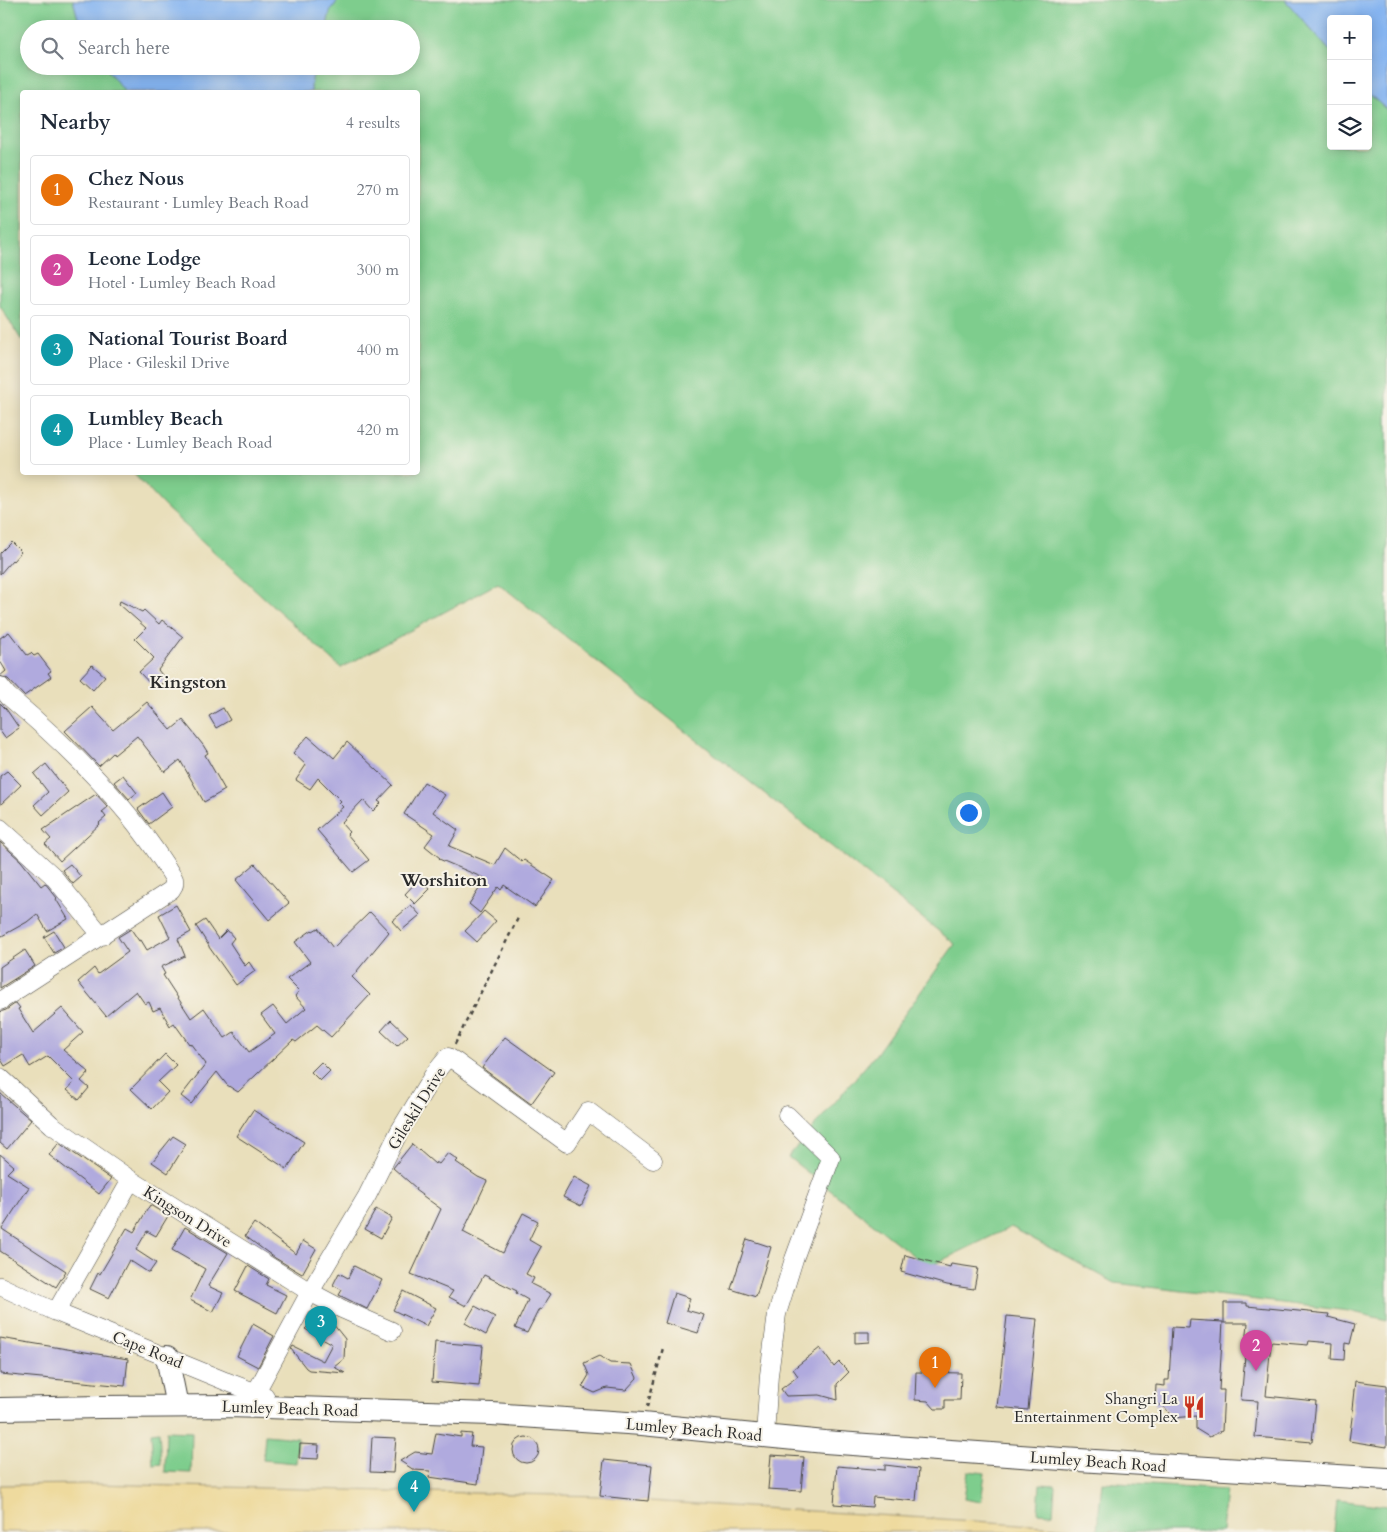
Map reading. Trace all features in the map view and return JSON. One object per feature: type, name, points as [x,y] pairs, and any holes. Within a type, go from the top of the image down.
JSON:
[{"type":"main road","points":[[167,1357],[177,1406]]},
{"type":"main road","name":"Lumley Beach Road","points":[[0,1409],[177,1406],[492,1414],[642,1424],[1062,1460],[1387,1479]]},
{"type":"street","points":[[0,686],[8,696],[59,741],[98,780],[151,842],[174,879],[172,890],[0,1001]]},
{"type":"street","points":[[0,828],[52,875],[102,936]]},
{"type":"street","name":"Gileskil Drive","points":[[256,1392],[310,1292],[367,1196],[399,1132],[434,1074],[448,1057],[567,1143],[588,1111],[653,1160]]},
{"type":"street","name":"Kingson Drive","points":[[0,1077],[52,1125],[131,1180],[310,1292],[342,1309],[392,1331]]},
{"type":"street","points":[[765,1436],[768,1375],[777,1314],[794,1259],[831,1158],[787,1115]]},
{"type":"street","points":[[56,1312],[131,1180]]},
{"type":"street","name":"Cape Road","points":[[0,1286],[56,1312],[298,1408]]},
{"type":"path","points":[[448,1057],[518,918]]},
{"type":"path","points":[[642,1424],[663,1348]]},
{"type":"green space","points":[[0,0],[73,0],[79,20],[20,20],[20,75],[111,75],[123,90],[20,90],[20,338],[0,306]]},
{"type":"green space","points":[[338,0],[1285,0],[1327,47],[1327,150],[1372,150],[1372,97],[1387,110],[1387,1320],[1349,1311],[1115,1283],[1011,1227],[928,1267],[788,1157],[876,1054],[955,944],[498,583],[341,668],[164,506],[135,475],[420,475],[420,90],[311,90],[311,84],[313,75],[420,75],[420,20],[328,20],[330,12]]},
{"type":"green space","points":[[159,1431],[161,1464],[153,1465],[151,1432]]},
{"type":"green space","points":[[166,1431],[192,1432],[191,1473],[165,1472]]},
{"type":"green space","points":[[265,1435],[298,1438],[296,1463],[263,1460]]},
{"type":"green space","points":[[968,1471],[985,1473],[981,1502],[964,1499]]},
{"type":"green space","points":[[1102,1482],[1226,1490],[1222,1532],[1097,1531]]},
{"type":"green space","points":[[1040,1484],[1055,1485],[1053,1514],[1038,1513]]},
{"type":"green space","points":[[1337,1500],[1387,1506],[1387,1532],[1334,1532]]},
{"type":"sand","points":[[94,1484],[600,1496],[648,1501],[1007,1523],[1113,1532],[0,1532],[0,1485]]},
{"type":"water","points":[[73,0],[338,0],[330,12],[328,20],[79,20]]},
{"type":"water","points":[[1285,0],[1387,0],[1387,110],[1372,97],[1372,15],[1327,15],[1327,47]]},
{"type":"water","points":[[111,75],[313,75],[311,90],[123,90]]},
{"type":"building","points":[[11,542],[21,552],[0,574],[0,553]]},
{"type":"building","points":[[120,601],[142,612],[144,610],[159,624],[162,620],[183,637],[158,670],[166,680],[155,689],[139,672],[154,658],[135,639],[146,628],[119,604]]},
{"type":"building","points":[[9,632],[27,655],[31,653],[34,656],[38,654],[51,671],[48,673],[51,677],[24,696],[8,679],[0,676],[6,671],[0,661],[0,638]]},
{"type":"building","points":[[92,665],[105,676],[93,690],[80,678]]},
{"type":"building","points":[[147,702],[171,730],[183,720],[208,753],[205,755],[225,790],[204,802],[180,760],[165,772],[137,736],[114,755],[113,753],[99,766],[65,731],[92,707],[113,730]]},
{"type":"building","points":[[0,703],[19,728],[5,738],[0,731]]},
{"type":"building","points":[[223,708],[230,720],[216,728],[209,716]]},
{"type":"building","points":[[308,736],[334,758],[347,742],[393,785],[378,801],[381,803],[373,811],[363,800],[341,823],[349,832],[347,834],[369,860],[353,872],[317,830],[343,807],[339,803],[341,801],[318,778],[310,789],[296,780],[306,765],[293,753]]},
{"type":"building","points":[[46,764],[68,792],[43,815],[34,805],[48,792],[34,774]]},
{"type":"building","points":[[7,771],[21,785],[0,805],[0,776]]},
{"type":"building","points":[[123,775],[137,793],[129,799],[114,782]]},
{"type":"building","points":[[424,782],[445,795],[433,812],[458,830],[449,846],[495,865],[505,848],[522,862],[524,860],[554,880],[535,907],[504,885],[501,890],[498,887],[480,913],[469,904],[486,879],[439,859],[425,846],[434,834],[404,814]]},
{"type":"building","points":[[162,792],[172,807],[149,824],[138,809]]},
{"type":"building","points":[[96,794],[108,807],[102,812],[106,817],[60,861],[45,844],[51,839],[43,830]]},
{"type":"building","points":[[0,842],[21,861],[41,886],[45,883],[57,898],[68,919],[47,931],[37,914],[27,922],[0,937]]},
{"type":"building","points":[[70,864],[81,877],[73,884],[62,870]]},
{"type":"building","points":[[255,864],[289,903],[269,920],[236,880]]},
{"type":"building","points":[[419,879],[430,889],[415,904],[405,894]]},
{"type":"building","points":[[176,905],[191,932],[178,939],[185,956],[161,967],[165,974],[163,975],[191,1018],[204,1008],[225,1038],[234,1032],[249,1052],[275,1034],[261,1015],[273,1006],[287,1024],[306,1008],[295,996],[299,991],[287,979],[310,962],[295,942],[318,928],[333,948],[370,912],[389,932],[352,977],[370,995],[331,1037],[317,1025],[296,1042],[293,1040],[238,1092],[227,1085],[217,1072],[191,1104],[181,1096],[206,1064],[174,1023],[170,1026],[160,1008],[153,1011],[149,1002],[145,1004],[136,991],[106,1016],[78,982],[94,968],[98,974],[128,952],[118,937],[131,929],[147,950],[170,937],[159,915]]},
{"type":"building","points":[[411,905],[420,915],[401,931],[392,921]]},
{"type":"building","points":[[484,911],[496,921],[477,942],[465,931]]},
{"type":"building","points":[[205,920],[218,939],[227,930],[234,938],[230,943],[245,966],[249,962],[255,971],[236,985],[196,926]]},
{"type":"building","points":[[54,931],[64,947],[54,953],[44,937]]},
{"type":"building","points":[[25,950],[35,966],[0,988],[0,967]]},
{"type":"building","points":[[16,1003],[33,1033],[62,1008],[83,1032],[63,1050],[89,1072],[81,1081],[89,1088],[79,1100],[67,1090],[74,1082],[48,1056],[30,1067],[23,1055],[5,1066],[0,1058],[0,1012]]},
{"type":"building","points":[[391,1020],[408,1036],[397,1046],[381,1031]]},
{"type":"building","points":[[505,1037],[554,1072],[531,1104],[482,1068]]},
{"type":"building","points":[[165,1054],[176,1065],[158,1082],[168,1092],[152,1109],[131,1089]]},
{"type":"building","points":[[321,1062],[330,1071],[320,1081],[311,1072]]},
{"type":"building","points":[[0,1093],[31,1120],[7,1149],[0,1143]]},
{"type":"building","points":[[253,1110],[304,1142],[287,1169],[236,1136]]},
{"type":"building","points":[[173,1136],[186,1144],[168,1173],[152,1162]]},
{"type":"building","points":[[59,1143],[111,1179],[99,1194],[49,1155]]},
{"type":"building","points":[[412,1144],[435,1164],[436,1162],[439,1164],[448,1153],[458,1160],[456,1162],[487,1181],[463,1232],[503,1253],[523,1213],[538,1221],[529,1240],[541,1247],[526,1274],[534,1278],[531,1284],[551,1294],[541,1310],[539,1309],[527,1333],[515,1328],[528,1300],[516,1293],[517,1291],[484,1275],[466,1306],[449,1297],[453,1291],[411,1274],[441,1209],[415,1190],[416,1188],[393,1168]]},
{"type":"building","points":[[0,1154],[14,1166],[7,1173],[29,1187],[2,1229],[66,1271],[56,1287],[0,1251]]},
{"type":"building","points":[[574,1177],[591,1186],[581,1206],[563,1197]]},
{"type":"building","points":[[150,1205],[168,1216],[156,1236],[147,1231],[136,1250],[156,1263],[149,1273],[129,1260],[109,1298],[90,1289],[127,1228],[134,1232]]},
{"type":"building","points":[[376,1209],[392,1218],[381,1238],[365,1229]]},
{"type":"building","points":[[254,1223],[296,1254],[303,1241],[316,1249],[302,1274],[275,1258],[245,1236]]},
{"type":"building","points":[[185,1227],[228,1253],[208,1286],[223,1293],[213,1312],[190,1300],[205,1269],[172,1250]]},
{"type":"building","points":[[747,1239],[771,1247],[756,1297],[731,1289]]},
{"type":"building","points":[[905,1255],[950,1267],[951,1264],[978,1268],[974,1289],[947,1285],[901,1272]]},
{"type":"building","points":[[248,1266],[269,1279],[266,1285],[286,1295],[277,1313],[235,1291]]},
{"type":"building","points":[[354,1266],[382,1280],[367,1309],[339,1295],[342,1290],[333,1285],[339,1273],[348,1278]]},
{"type":"building","points":[[403,1291],[436,1308],[426,1326],[393,1310]]},
{"type":"building","points":[[674,1293],[690,1298],[686,1310],[704,1315],[698,1333],[665,1323]]},
{"type":"building","points":[[1224,1303],[1247,1303],[1247,1306],[1329,1314],[1328,1317],[1355,1324],[1350,1344],[1345,1343],[1344,1360],[1332,1359],[1333,1343],[1309,1341],[1308,1345],[1271,1342],[1266,1396],[1316,1401],[1312,1442],[1255,1437],[1258,1401],[1241,1400],[1248,1323],[1224,1323]]},
{"type":"building","points":[[475,1306],[495,1317],[486,1335],[465,1323]]},
{"type":"building","points":[[1007,1316],[1037,1319],[1028,1410],[997,1407]]},
{"type":"building","points":[[1190,1320],[1223,1322],[1219,1390],[1224,1390],[1222,1431],[1209,1437],[1196,1429],[1196,1416],[1173,1418],[1162,1405],[1155,1405],[1156,1385],[1165,1386],[1165,1380],[1169,1380],[1172,1327],[1189,1328]]},
{"type":"building","points":[[313,1322],[333,1324],[345,1339],[344,1359],[334,1367],[345,1373],[309,1370],[291,1349],[293,1346],[323,1361],[332,1344],[305,1329]]},
{"type":"building","points":[[253,1324],[274,1336],[258,1367],[237,1356]]},
{"type":"building","points":[[855,1332],[869,1332],[869,1342],[855,1343]]},
{"type":"building","points":[[0,1338],[128,1359],[125,1386],[0,1374]]},
{"type":"building","points":[[435,1342],[483,1346],[479,1386],[432,1382]]},
{"type":"building","points":[[820,1348],[834,1367],[839,1362],[849,1372],[837,1384],[838,1400],[820,1395],[786,1396],[781,1389],[798,1376],[793,1369]]},
{"type":"building","points":[[599,1356],[610,1363],[631,1364],[637,1378],[626,1390],[607,1388],[595,1393],[582,1387],[589,1375],[584,1363]]},
{"type":"building","points":[[916,1372],[961,1373],[960,1400],[945,1400],[945,1409],[935,1409],[928,1401],[915,1400]]},
{"type":"building","points":[[1355,1381],[1387,1385],[1387,1447],[1349,1441]]},
{"type":"building","points":[[436,1433],[461,1437],[461,1433],[472,1434],[470,1446],[482,1447],[478,1484],[429,1477],[430,1471],[414,1470],[400,1461],[415,1452],[432,1454]]},
{"type":"building","points":[[372,1437],[396,1438],[393,1473],[370,1472]]},
{"type":"building","points":[[526,1437],[535,1441],[539,1450],[535,1459],[526,1463],[517,1459],[513,1450],[517,1441]]},
{"type":"building","points":[[300,1444],[319,1445],[318,1459],[299,1458]]},
{"type":"building","points":[[771,1455],[804,1457],[801,1491],[768,1489]]},
{"type":"building","points":[[604,1460],[652,1465],[648,1501],[600,1496]]},
{"type":"building","points":[[885,1465],[919,1469],[916,1501],[873,1497],[872,1507],[834,1504],[837,1466],[885,1470]]},
{"type":"place","name":"National Tourist Board","points":[[321,1347]]},
{"type":"place","name":"Leone Lodge","points":[[1256,1371]]},
{"type":"place","name":"Chez Nous","points":[[935,1388]]},
{"type":"place","name":"Shangri La Entertainment Complex","points":[[1194,1407]]},
{"type":"place","name":"Lumbley Beach","points":[[414,1512]]},
{"type":"district","name":"Kingston","points":[[188,682]]},
{"type":"district","name":"Worshiton","points":[[444,880]]}]
